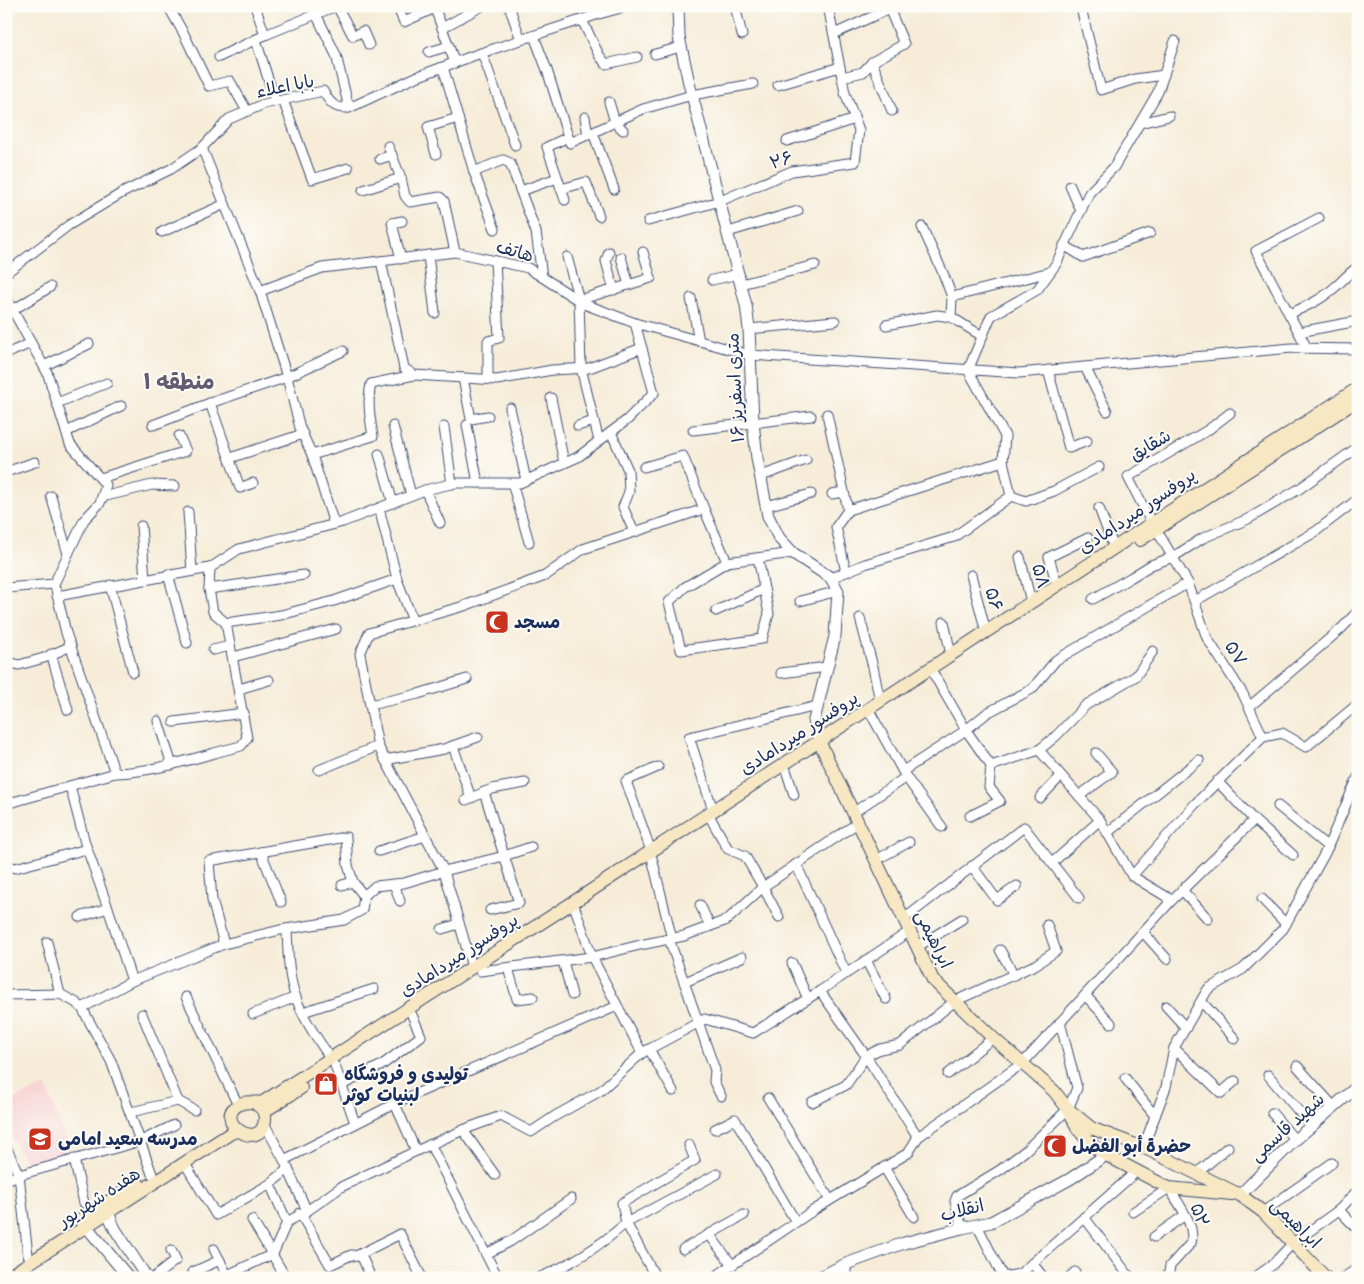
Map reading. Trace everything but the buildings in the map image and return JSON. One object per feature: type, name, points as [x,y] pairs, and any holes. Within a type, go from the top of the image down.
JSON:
[{"type":"main road","name":"پروفسور میردامادی","points":[[712,815],[786,770],[821,743],[871,714],[933,674],[1358,388]]},
{"type":"main road","name":"پروفسور میردامادی","points":[[264,1119],[268,1109],[333,1062],[712,815],[951,654],[1114,548],[1358,400]]},
{"type":"main road","name":"ابراهیمی","points":[[821,743],[933,980],[993,1038],[1054,1092],[1068,1109],[1095,1130],[1146,1149],[1240,1194],[1263,1212],[1326,1278]]},
{"type":"main road","name":"پروفسور میردامادی","points":[[256,1104],[263,1102],[412,1016],[476,969]]},
{"type":"main road","points":[[246,1102],[256,1104],[261,1107],[264,1119],[262,1128],[253,1134],[247,1135],[237,1131],[232,1118],[233,1111],[238,1105],[246,1102]]},
{"type":"main road","points":[[1068,1109],[1077,1128],[1093,1146],[1106,1155],[1168,1188],[1240,1194]]},
{"type":"main road","name":"هفده شهریور","points":[[6,1268],[226,1125],[232,1118]]},
{"type":"main road","name":"هفده شهریور","points":[[6,1278],[184,1162],[237,1131]]},
{"type":"main road","points":[[1137,1171],[1146,1165],[1150,1155],[1146,1149]]},
{"type":"street","points":[[168,6],[209,86],[230,81],[247,111]]},
{"type":"street","points":[[255,6],[265,35]]},
{"type":"street","points":[[218,57],[265,35],[337,6],[353,36],[362,31],[369,45]]},
{"type":"street","points":[[397,6],[404,22],[434,7],[455,63]]},
{"type":"street","points":[[442,28],[482,6]]},
{"type":"street","points":[[509,6],[521,40]]},
{"type":"street","points":[[316,14],[336,55],[349,108],[416,77],[582,20],[598,10],[628,6]]},
{"type":"street","name":"۱۶ متری اسفریز","points":[[678,6],[681,47],[740,279],[749,328],[753,422],[768,516],[778,538],[794,553],[831,578],[838,591]]},
{"type":"street","points":[[734,6],[742,35]]},
{"type":"street","points":[[787,141],[855,119],[846,94],[828,6]]},
{"type":"street","points":[[834,34],[889,8],[904,44],[872,62],[864,72],[842,77]]},
{"type":"street","points":[[1081,8],[1101,90],[1135,79],[1164,75]]},
{"type":"street","points":[[582,20],[599,55],[606,64],[637,57]]},
{"type":"street","points":[[534,36],[570,143],[643,109],[692,95],[754,84]]},
{"type":"street","points":[[256,40],[312,179],[348,168]]},
{"type":"street","points":[[1011,496],[1003,462],[1005,436],[968,370],[990,316],[1037,290],[1050,272],[1089,193],[1114,167],[1158,92],[1174,41]]},
{"type":"street","points":[[429,52],[449,46]]},
{"type":"street","points":[[655,54],[681,47]]},
{"type":"street","points":[[482,53],[515,145]]},
{"type":"street","points":[[872,62],[892,111]]},
{"type":"street","points":[[443,67],[474,172],[495,229]]},
{"type":"street","points":[[778,85],[840,67]]},
{"type":"street","name":"بابا اعلاء","points":[[6,273],[69,225],[122,193],[171,169],[202,148],[229,119],[264,104],[323,91],[330,102],[340,108],[349,108]]},
{"type":"street","points":[[609,102],[615,122],[624,130]]},
{"type":"street","points":[[1140,123],[1169,116]]},
{"type":"street","points":[[436,154],[428,127],[458,118]]},
{"type":"street","points":[[585,118],[614,188]]},
{"type":"street","name":"۲۶","points":[[648,221],[720,201],[792,171],[855,162],[859,130],[855,119]]},
{"type":"street","points":[[565,200],[547,147],[568,137]]},
{"type":"street","points":[[202,148],[260,291],[303,434],[312,455],[334,524]]},
{"type":"street","points":[[380,160],[390,150],[401,178],[405,196],[410,202],[435,196],[440,197],[444,201],[455,252]]},
{"type":"street","points":[[474,172],[503,160],[510,163],[536,232],[542,278]]},
{"type":"street","points":[[363,190],[401,178]]},
{"type":"street","points":[[521,191],[558,178]]},
{"type":"street","points":[[561,189],[586,182],[599,216]]},
{"type":"street","points":[[1070,186],[1081,211]]},
{"type":"street","points":[[162,232],[225,204]]},
{"type":"street","points":[[728,232],[798,210]]},
{"type":"street","points":[[1307,348],[1256,251],[1320,218]]},
{"type":"street","points":[[401,259],[392,223],[402,220]]},
{"type":"street","points":[[922,227],[943,272],[952,297],[951,317]]},
{"type":"street","points":[[1064,245],[1084,257],[1150,233]]},
{"type":"street","name":"هاتف","points":[[260,291],[322,268],[455,252],[528,268],[579,300],[634,323],[750,355],[1019,373],[1292,348],[1358,349]]},
{"type":"street","points":[[609,252],[606,261],[614,290]]},
{"type":"street","points":[[579,300],[651,278],[643,252]]},
{"type":"street","points":[[428,255],[435,313]]},
{"type":"street","points":[[567,257],[579,300],[581,368],[599,441]]},
{"type":"street","points":[[621,257],[629,285]]},
{"type":"street","points":[[381,261],[404,368],[414,376]]},
{"type":"street","points":[[488,379],[488,341],[500,338],[495,261]]},
{"type":"street","points":[[712,280],[740,279],[815,265]]},
{"type":"street","points":[[1289,314],[1315,302],[1335,288],[1350,272],[1358,267]]},
{"type":"street","points":[[952,297],[1050,272]]},
{"type":"street","points":[[13,310],[50,286]]},
{"type":"street","points":[[6,298],[44,366],[70,444],[106,485],[100,503],[84,520],[54,584],[71,646],[114,773]]},
{"type":"street","points":[[691,298],[699,341]]},
{"type":"street","points":[[886,325],[937,315],[951,317],[982,336]]},
{"type":"street","points":[[749,328],[835,321]]},
{"type":"street","points":[[1299,332],[1358,321]]},
{"type":"street","points":[[57,596],[145,578],[210,568],[239,549],[334,524],[425,490],[452,484],[520,483],[578,457],[627,420],[654,393],[634,323]]},
{"type":"street","points":[[6,354],[31,343]]},
{"type":"street","points":[[44,366],[90,344]]},
{"type":"street","points":[[312,455],[373,436],[368,396],[371,384],[414,376],[497,380],[552,370],[589,368],[642,348]]},
{"type":"street","points":[[153,425],[287,377],[343,351]]},
{"type":"street","points":[[1085,367],[1107,411]]},
{"type":"street","points":[[1048,370],[1069,448],[1087,441]]},
{"type":"street","points":[[463,378],[471,419],[488,416]]},
{"type":"street","points":[[57,403],[107,383]]},
{"type":"street","points":[[551,398],[564,463]]},
{"type":"street","points":[[210,403],[240,488],[252,483]]},
{"type":"street","points":[[66,432],[121,406]]},
{"type":"street","points":[[510,408],[526,480]]},
{"type":"street","name":"شقایق","points":[[1153,526],[1128,477],[1208,430],[1230,413]]},
{"type":"street","points":[[827,414],[848,510]]},
{"type":"street","points":[[693,430],[812,416]]},
{"type":"street","points":[[578,426],[594,421]]},
{"type":"street","points":[[467,425],[478,483]]},
{"type":"street","points":[[393,426],[411,495]]},
{"type":"street","points":[[444,427],[452,484]]},
{"type":"street","points":[[611,432],[628,470],[629,492],[623,507],[634,532]]},
{"type":"street","points":[[230,458],[303,434]]},
{"type":"street","points":[[101,478],[186,451],[179,436]]},
{"type":"street","points":[[1093,599],[1151,565],[1173,557],[1202,538],[1248,519],[1299,490],[1358,446]]},
{"type":"street","points":[[379,454],[393,502]]},
{"type":"street","points":[[644,467],[682,456],[727,562]]},
{"type":"street","points":[[761,476],[806,460]]},
{"type":"street","points":[[6,472],[35,462]]},
{"type":"street","points":[[846,572],[836,527],[848,510],[1003,462]]},
{"type":"street","points":[[1011,496],[1026,501],[1054,491],[1099,467]]},
{"type":"street","points":[[512,483],[529,542]]},
{"type":"street","points":[[102,497],[152,485],[175,486]]},
{"type":"street","points":[[425,490],[440,523]]},
{"type":"street","points":[[832,494],[844,492]]},
{"type":"street","points":[[766,506],[811,494]]},
{"type":"street","points":[[51,496],[68,554]]},
{"type":"street","points":[[831,578],[865,564],[954,536],[1011,496]]},
{"type":"street","points":[[1194,601],[1315,532],[1358,499]]},
{"type":"street","points":[[378,508],[397,580],[412,621]]},
{"type":"street","points":[[1099,508],[1114,548]]},
{"type":"street","points":[[704,509],[583,549],[545,576],[464,606],[369,633],[360,654],[378,746],[444,871],[459,924],[476,969],[508,968],[592,957],[640,944],[684,936],[727,920],[764,887],[856,817],[904,774],[987,713],[1032,689],[1056,660],[1188,583]]},
{"type":"street","points":[[188,512],[192,571]]},
{"type":"street","points":[[141,526],[145,578]]},
{"type":"street","name":"۵۷","points":[[1153,526],[1188,583],[1207,638],[1243,694],[1263,737]]},
{"type":"street","points":[[1057,585],[1048,557],[1088,538]]},
{"type":"street","points":[[758,558],[770,614],[762,639],[681,650],[669,602],[684,588],[727,562],[794,553]]},
{"type":"street","name":"۵۸","points":[[1020,557],[1032,602]]},
{"type":"street","points":[[6,804],[114,773],[134,772],[172,765],[241,746],[247,738],[244,713],[226,623],[213,612],[210,568]]},
{"type":"street","points":[[168,574],[187,644]]},
{"type":"street","points":[[210,588],[304,574]]},
{"type":"street","name":"۵۶","points":[[971,575],[986,632]]},
{"type":"street","points":[[226,623],[281,616],[397,580]]},
{"type":"street","points":[[6,588],[54,584]]},
{"type":"street","points":[[110,585],[133,672]]},
{"type":"street","points":[[716,611],[764,589]]},
{"type":"street","points":[[800,601],[838,591],[835,636],[814,720],[821,743]]},
{"type":"street","points":[[1249,707],[1342,628],[1358,610]]},
{"type":"street","points":[[860,618],[874,667],[880,701]]},
{"type":"street","points":[[944,622],[951,654]]},
{"type":"street","points":[[233,657],[336,629]]},
{"type":"street","points":[[6,661],[19,665],[71,646]]},
{"type":"street","points":[[213,650],[230,646]]},
{"type":"street","points":[[991,766],[1039,750],[1056,736],[1086,705],[1136,676],[1153,651]]},
{"type":"street","points":[[51,654],[68,710]]},
{"type":"street","points":[[781,673],[827,667]]},
{"type":"street","points":[[933,674],[966,730],[991,766],[990,787],[1000,801],[970,816]]},
{"type":"street","points":[[370,705],[418,694],[467,679]]},
{"type":"street","points":[[239,689],[269,680]]},
{"type":"street","points":[[1132,876],[1194,804],[1263,737],[1282,734],[1306,747],[1358,704]]},
{"type":"street","points":[[779,918],[764,887],[744,856],[728,849],[712,815],[689,737],[817,706]]},
{"type":"street","points":[[174,722],[244,713]]},
{"type":"street","points":[[871,714],[904,774],[942,827]]},
{"type":"street","points":[[158,721],[172,765]]},
{"type":"street","points":[[385,760],[453,746],[478,737]]},
{"type":"street","points":[[319,770],[378,746]]},
{"type":"street","points":[[453,746],[469,799],[492,789],[525,783]]},
{"type":"street","points":[[1039,750],[1100,820],[1132,876],[1172,900]]},
{"type":"street","points":[[1079,796],[1112,772],[1096,753]]},
{"type":"street","points":[[1108,833],[1199,760]]},
{"type":"street","points":[[658,768],[626,781],[651,855],[671,939],[715,1070],[714,1082],[721,1096]]},
{"type":"street","points":[[786,770],[794,795]]},
{"type":"street","points":[[1040,798],[1061,776]]},
{"type":"street","points":[[1146,1149],[1155,1116],[1166,1087],[1174,1048],[1208,989],[1243,969],[1283,929],[1328,847],[1358,777]]},
{"type":"street","points":[[1218,781],[1254,820],[1293,855]]},
{"type":"street","points":[[70,786],[87,849],[132,981]]},
{"type":"street","points":[[484,792],[519,903],[490,910]]},
{"type":"street","points":[[1278,806],[1328,847]]},
{"type":"street","points":[[1052,863],[1100,820]]},
{"type":"street","points":[[713,1278],[830,1200],[908,1152],[918,1137],[1023,1063],[1172,900],[1254,820]]},
{"type":"street","points":[[214,1249],[220,1260],[224,1276],[273,1254],[287,1222],[341,1187],[430,1144],[501,1116],[531,1132],[555,1116],[600,1092],[645,1051],[705,1019],[753,1033],[866,960],[972,866],[1024,827],[1079,898]]},
{"type":"street","points":[[379,851],[425,836]]},
{"type":"street","points":[[224,944],[212,900],[209,861],[346,837],[348,865],[353,882],[364,896]]},
{"type":"street","points":[[876,860],[909,842]]},
{"type":"street","points":[[82,1008],[132,981],[224,944],[287,929],[344,920],[362,910],[364,896],[375,886],[404,883],[532,847]]},
{"type":"street","points":[[6,865],[15,868],[87,849]]},
{"type":"street","points":[[261,852],[281,902]]},
{"type":"street","points":[[796,864],[846,974]]},
{"type":"street","points":[[972,866],[998,900],[1017,886]]},
{"type":"street","points":[[342,885],[353,882]]},
{"type":"street","points":[[394,884],[400,901]]},
{"type":"street","points":[[1182,890],[1208,919]]},
{"type":"street","points":[[1262,900],[1286,924]]},
{"type":"street","points":[[700,905],[710,926]]},
{"type":"street","points":[[574,906],[592,957],[617,1006],[673,1091]]},
{"type":"street","points":[[80,918],[108,908]]},
{"type":"street","points":[[917,947],[962,919]]},
{"type":"street","points":[[442,929],[459,924]]},
{"type":"street","points":[[812,1102],[846,1085],[866,1056],[900,1045],[955,1001],[1035,965],[1056,951],[1047,925]]},
{"type":"street","points":[[287,929],[288,965],[296,998],[318,1041],[333,1062],[356,1124]]},
{"type":"street","points":[[1143,932],[1167,959]]},
{"type":"street","points":[[48,942],[60,994]]},
{"type":"street","points":[[1000,950],[1014,974]]},
{"type":"street","points":[[685,982],[742,957]]},
{"type":"street","points":[[866,960],[886,999]]},
{"type":"street","points":[[563,961],[572,995]]},
{"type":"street","points":[[792,963],[808,999]]},
{"type":"street","points":[[508,968],[517,999],[533,997]]},
{"type":"street","points":[[302,1012],[374,989]]},
{"type":"street","points":[[820,991],[866,1056],[918,1137]]},
{"type":"street","points":[[6,995],[60,994],[82,1008],[111,1061],[152,1174]]},
{"type":"street","points":[[1084,995],[1111,1023]]},
{"type":"street","points":[[186,996],[238,1105]]},
{"type":"street","points":[[253,1014],[296,998]]},
{"type":"street","points":[[1201,1002],[1235,1039]]},
{"type":"street","points":[[284,1160],[395,1104],[617,1006]]},
{"type":"street","points":[[1166,1006],[1186,1028]]},
{"type":"street","points":[[142,1014],[178,1100],[194,1110]]},
{"type":"street","points":[[342,1085],[382,1065],[421,1036],[412,1016]]},
{"type":"street","points":[[962,1228],[955,1201],[957,1196],[1000,1170],[1025,1151],[1068,1109],[1078,1088],[1060,1022]]},
{"type":"street","points":[[948,1074],[993,1038]]},
{"type":"street","points":[[1174,1048],[1221,1093],[1235,1081]]},
{"type":"street","points":[[1296,1066],[1334,1107]]},
{"type":"street","points":[[1268,1075],[1312,1127]]},
{"type":"street","points":[[1125,1078],[1155,1116]]},
{"type":"street","name":"شهید قاسمی","points":[[1240,1194],[1295,1140],[1334,1107],[1355,1093]]},
{"type":"street","points":[[768,1098],[830,1200]]},
{"type":"street","points":[[131,1112],[178,1100]]},
{"type":"street","points":[[395,1104],[416,1151]]},
{"type":"street","points":[[1272,1113],[1295,1140]]},
{"type":"street","points":[[264,1119],[288,1169],[304,1212],[330,1265],[351,1255],[362,1257],[371,1278]]},
{"type":"street","points":[[715,1128],[735,1119],[796,1222]]},
{"type":"street","points":[[6,1180],[141,1141],[174,1125]]},
{"type":"street","points":[[463,1130],[495,1176]]},
{"type":"street","points":[[430,1144],[498,1278]]},
{"type":"street","points":[[656,1278],[626,1223],[622,1203],[695,1160],[689,1145]]},
{"type":"street","points":[[6,1147],[19,1175],[28,1255]]},
{"type":"street","points":[[1196,1174],[1228,1147]]},
{"type":"street","name":"انقلاب","points":[[818,1278],[846,1264],[904,1243],[992,1222],[1052,1190],[1106,1155]]},
{"type":"street","points":[[74,1159],[84,1203]]},
{"type":"street","points":[[184,1162],[216,1215],[270,1184],[288,1169]]},
{"type":"street","points":[[1263,1212],[1332,1163]]},
{"type":"street","points":[[884,1167],[914,1217]]},
{"type":"street","points":[[977,1225],[1003,1277],[1020,1274],[1137,1171]]},
{"type":"street","points":[[538,1278],[559,1269],[606,1241],[626,1223],[717,1174]]},
{"type":"street","points":[[270,1184],[287,1222]]},
{"type":"street","points":[[1133,1212],[1168,1188]]},
{"type":"street","name":"۵۲","points":[[1168,1188],[1194,1232],[1191,1242],[1170,1266],[1168,1278]]},
{"type":"street","points":[[1254,1278],[1271,1266],[1293,1243],[1339,1210],[1358,1190]]},
{"type":"street","points":[[486,1254],[511,1241],[571,1199]]},
{"type":"street","points":[[1339,1210],[1358,1230]]},
{"type":"street","points":[[108,1213],[115,1229],[147,1278]]},
{"type":"street","points":[[683,1249],[744,1214]]},
{"type":"street","points":[[1154,1237],[1185,1215]]},
{"type":"street","points":[[1084,1217],[1129,1276]]},
{"type":"street","points":[[252,1220],[286,1278]]},
{"type":"street","points":[[86,1226],[109,1252],[128,1278]]},
{"type":"street","points":[[356,1256],[400,1234],[422,1278]]},
{"type":"street","points":[[709,1234],[732,1265]]},
{"type":"street","points":[[109,1252],[124,1243]]},
{"type":"street","points":[[153,1278],[176,1260],[171,1250]]},
{"type":"street","points":[[196,1278],[193,1272],[220,1260]]},
{"type":"street","points":[[1032,1263],[1044,1278]]},
{"type":"street","points":[[846,1264],[846,1278]]},
{"type":"street","points":[[1343,1278],[1358,1268]]},
{"type":"shaded area","name":"مدرسه سعید امامی","points":[[46,1086],[72,1155],[25,1163],[6,1124],[6,1102]]},
{"type":"place","name":"مسجد","points":[[497,622]]},
{"type":"place","name":"تولیدی و فروشگاه لبنیات کوثر","points":[[326,1084]]},
{"type":"place","name":"مدرسه سعید امامی","points":[[40,1139]]},
{"type":"place","name":"حضرة أبو الفضل","points":[[1055,1146]]},
{"type":"district","name":"منطقه ۱","points":[[179,381]]}]
